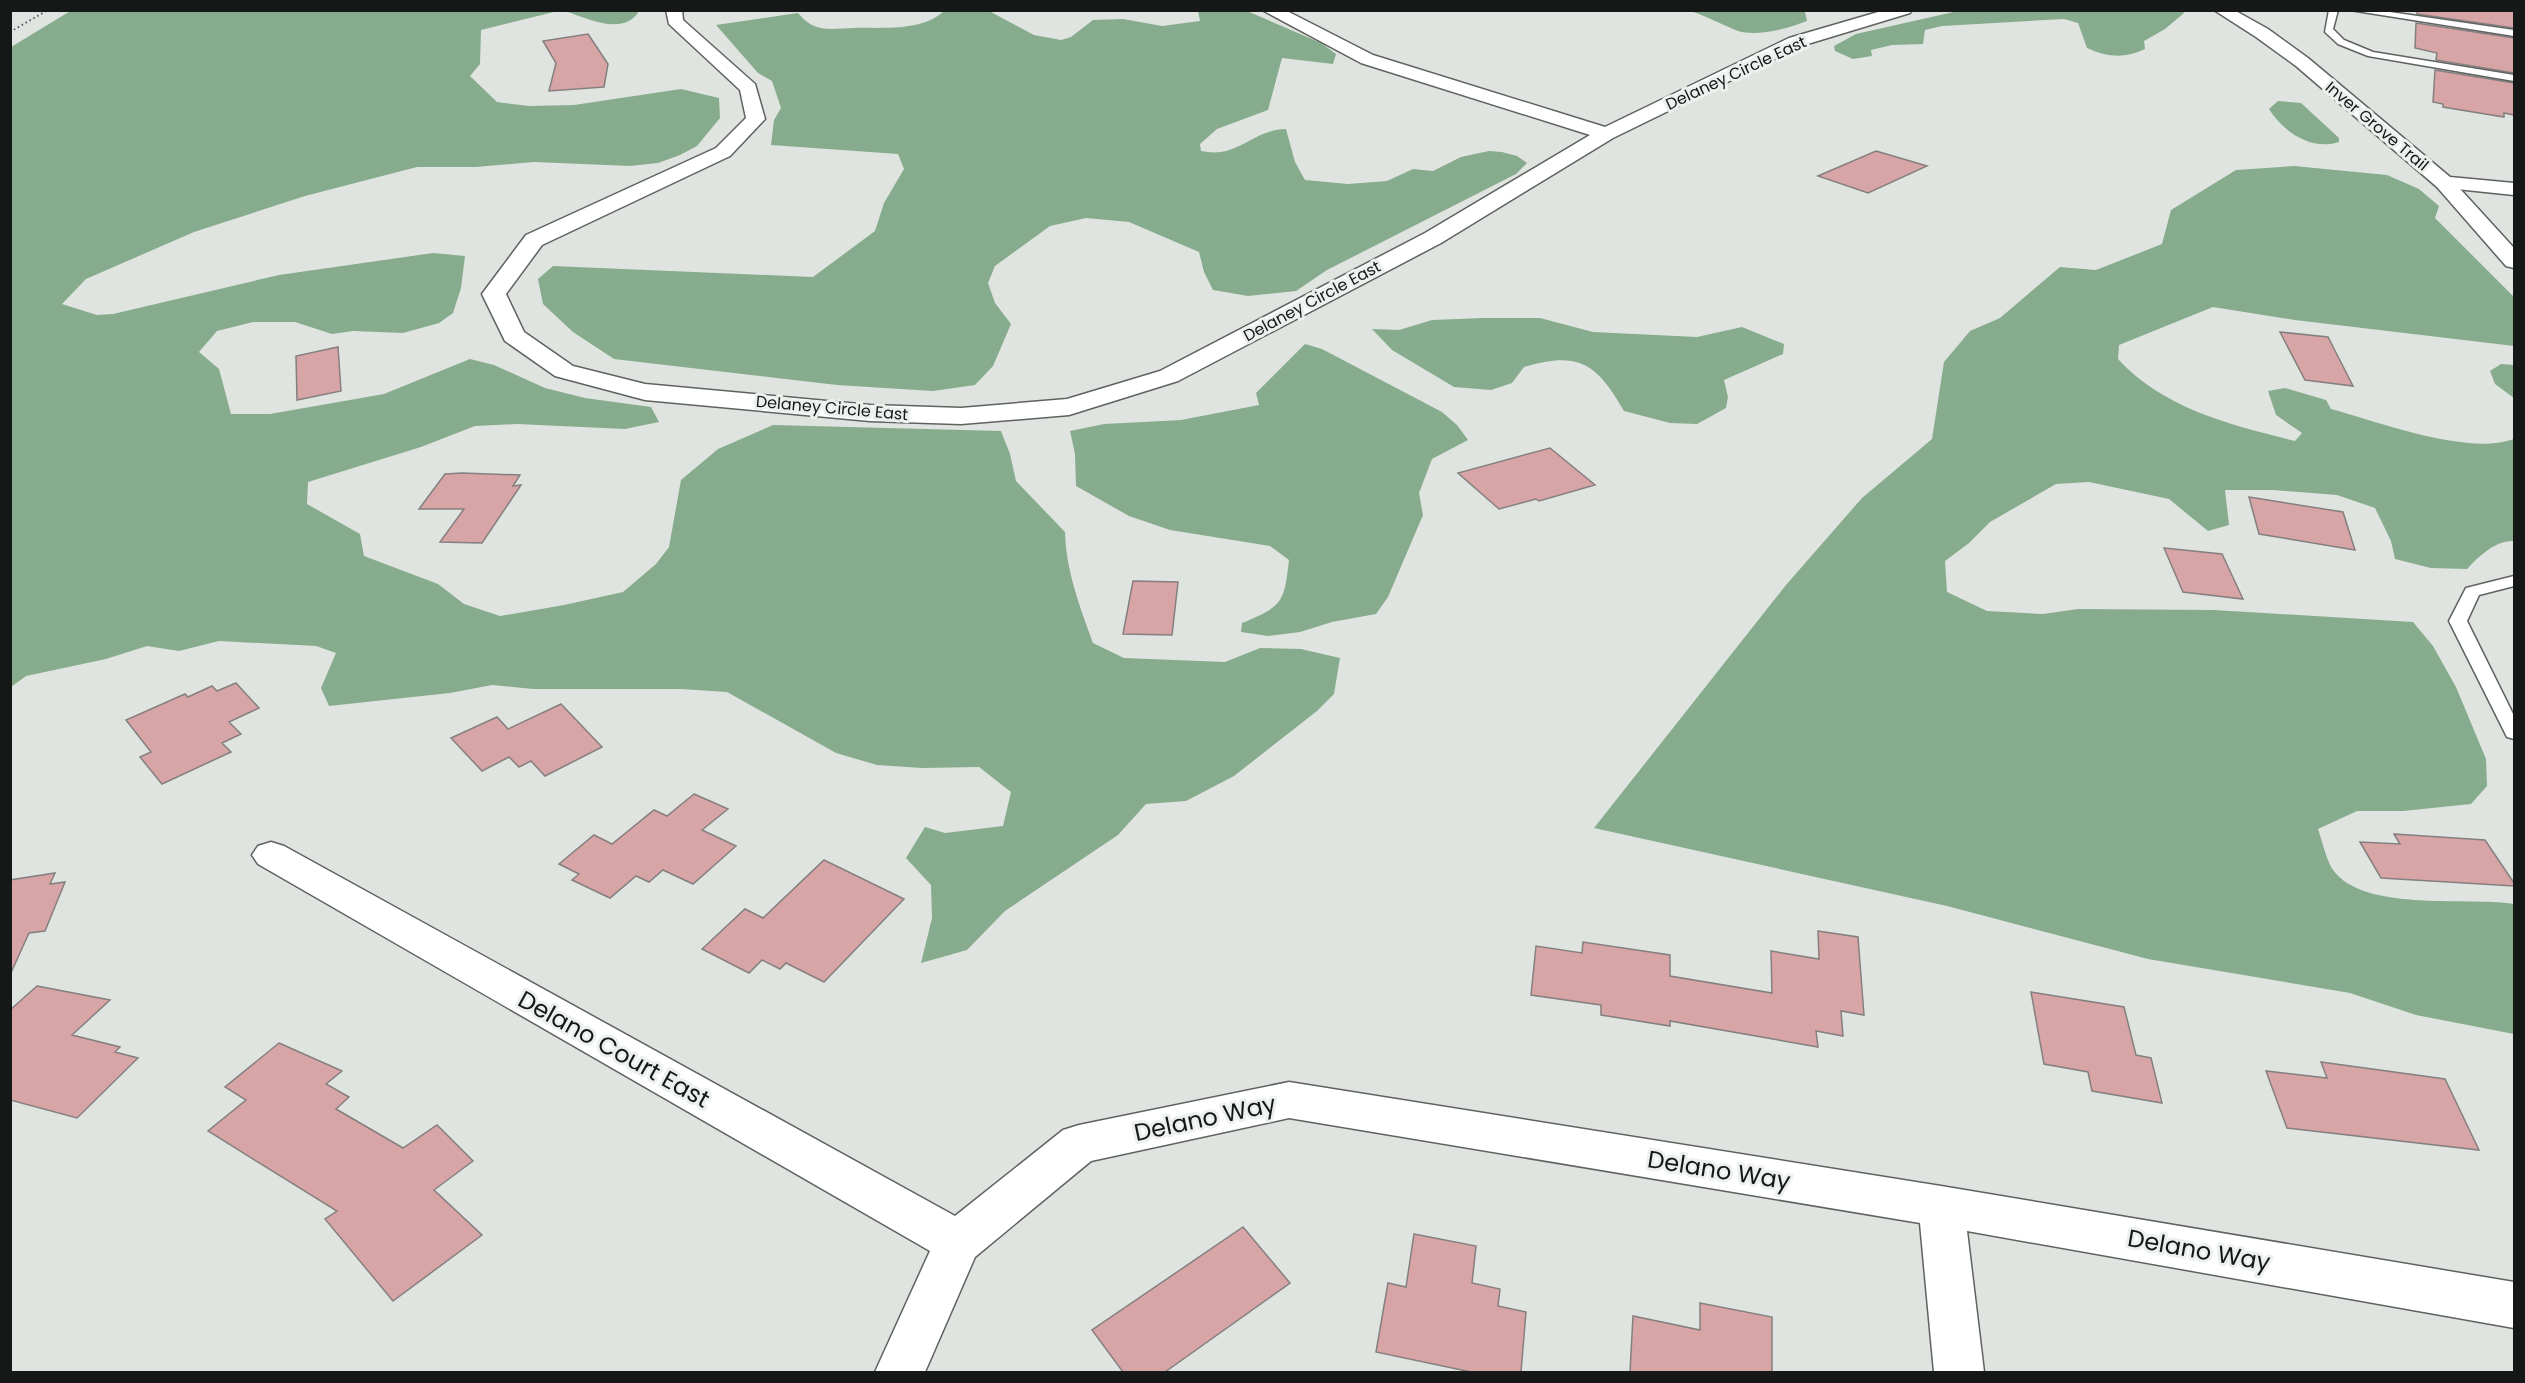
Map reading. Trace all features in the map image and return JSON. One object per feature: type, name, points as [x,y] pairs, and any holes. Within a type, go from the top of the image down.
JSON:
[{"type":"street","name":"Delaney Circle East","points":[[674,10],[675,21],[749,88],[756,119],[723,152],[534,240],[494,294],[514,336],[564,371],[645,392],[870,413],[961,416],[1069,407],[1169,376],[1433,238],[1606,134],[1795,42],[1904,10]]},
{"type":"street","points":[[1270,10],[1366,59],[1606,134]]},
{"type":"street","name":"Inver Grove Trail","points":[[2222,10],[2262,33],[2302,62],[2444,183],[2514,261]]},
{"type":"street","points":[[2444,183],[2514,189]]},
{"type":"street","name":"Delano Court East","points":[[271,855],[958,1242]]},
{"type":"street","name":"Delano Way","points":[[958,1242],[1079,1144],[1289,1101],[1941,1206],[2514,1305]]},
{"type":"street","points":[[1941,1206],[1959,1372]]},
{"type":"street","points":[[900,1372],[958,1242]]},
{"type":"lane","points":[[2334,10],[2328,30],[2341,42],[2371,54],[2514,78]]},
{"type":"lane","points":[[2354,10],[2514,33]]},
{"type":"lane","points":[[2514,581],[2472,592],[2458,621],[2514,733]]},
{"type":"green space","points":[[72,10],[558,11],[481,30],[480,64],[470,76],[497,102],[529,106],[574,105],[681,89],[719,98],[720,118],[697,146],[658,163],[630,166],[534,162],[476,167],[417,167],[305,196],[194,232],[86,279],[62,304],[97,315],[113,314],[279,275],[433,253],[465,256],[461,288],[453,313],[439,323],[403,333],[353,331],[332,334],[295,322],[253,322],[217,331],[199,352],[219,369],[231,414],[270,414],[384,394],[470,359],[494,365],[545,388],[585,398],[651,407],[659,422],[625,429],[517,424],[475,426],[421,447],[308,482],[307,504],[360,534],[364,556],[438,584],[464,604],[500,616],[564,605],[623,592],[656,564],[669,547],[681,480],[718,449],[773,425],[1001,431],[1010,454],[1016,481],[1065,532],[1071,575],[1093,643],[1124,658],[1225,662],[1260,648],[1301,649],[1340,658],[1334,694],[1317,711],[1234,776],[1186,801],[1146,804],[1118,835],[1005,911],[967,950],[921,963],[932,918],[931,885],[906,858],[925,827],[945,833],[1003,826],[1011,792],[979,767],[922,768],[877,765],[836,753],[727,692],[681,689],[533,689],[492,685],[450,693],[329,706],[321,688],[336,653],[316,646],[219,641],[179,651],[147,646],[106,659],[26,676],[11,687],[11,47]]},
{"type":"green space","points":[[2183,10],[2184,13],[2165,29],[2144,41],[2145,49],[2123,55],[2108,55],[2087,48],[2078,23],[2064,19],[1942,26],[1925,30],[1923,44],[1892,45],[1871,50],[1872,56],[1853,59],[1835,51],[1834,46],[1856,34],[1958,11]]},
{"type":"green space","points":[[565,11],[639,11],[632,19],[615,24],[594,21]]},
{"type":"green space","points":[[944,11],[989,11],[1034,35],[1061,40],[1071,37],[1093,20],[1123,19],[1162,26],[1200,21],[1198,11],[1247,11],[1321,43],[1336,54],[1333,64],[1282,58],[1268,110],[1217,129],[1200,144],[1201,151],[1225,151],[1263,134],[1286,129],[1295,162],[1305,180],[1348,184],[1387,181],[1413,169],[1433,171],[1461,157],[1489,151],[1517,156],[1527,163],[1516,174],[1327,270],[1296,291],[1248,296],[1213,290],[1204,272],[1199,252],[1129,222],[1086,218],[1050,226],[995,266],[988,283],[995,303],[1011,324],[993,366],[975,385],[933,391],[837,385],[614,359],[573,332],[543,304],[538,279],[553,266],[813,277],[875,231],[884,203],[904,169],[898,154],[771,145],[774,120],[781,108],[772,81],[758,73],[716,25],[798,13],[811,24],[825,29],[901,27],[935,18]]},
{"type":"green space","points":[[1690,11],[1798,11],[1805,12],[1807,21],[1773,31],[1746,33]]},
{"type":"green space","points":[[2278,101],[2301,103],[2339,138],[2339,142],[2319,144],[2309,142],[2290,132],[2269,109]]},
{"type":"green space","points":[[2294,166],[2387,175],[2419,189],[2439,206],[2435,218],[2514,297],[2514,346],[2295,320],[2213,307],[2119,345],[2118,359],[2156,391],[2177,403],[2223,421],[2295,441],[2302,433],[2276,415],[2268,391],[2285,388],[2326,400],[2331,409],[2423,435],[2473,443],[2495,443],[2514,439],[2514,541],[2494,546],[2467,569],[2431,568],[2395,559],[2391,541],[2375,508],[2337,495],[2273,490],[2225,490],[2229,525],[2208,531],[2169,499],[2089,482],[2056,484],[1990,522],[1969,543],[1945,561],[1947,592],[1987,611],[2043,614],[2078,609],[2214,610],[2413,622],[2433,646],[2456,687],[2486,759],[2487,786],[2471,804],[2403,811],[2357,811],[2318,829],[2330,865],[2343,880],[2363,891],[2414,900],[2514,904],[2514,1034],[2416,1015],[2350,993],[2148,959],[1947,906],[1594,828],[1786,585],[1862,498],[1932,439],[1944,362],[1970,331],[2000,318],[2060,267],[2096,270],[2162,244],[2171,210],[2236,170]]},
{"type":"green space","points":[[1540,318],[1593,332],[1697,337],[1742,327],[1784,344],[1783,354],[1724,380],[1728,397],[1726,408],[1697,424],[1670,423],[1624,411],[1595,372],[1572,361],[1543,362],[1524,367],[1512,383],[1491,390],[1454,387],[1392,350],[1372,329],[1399,330],[1432,320]]},
{"type":"green space","points":[[1305,344],[1322,349],[1442,412],[1457,425],[1468,440],[1432,459],[1419,493],[1423,515],[1388,597],[1376,614],[1332,622],[1300,632],[1268,636],[1241,632],[1242,623],[1266,612],[1279,601],[1285,586],[1289,560],[1270,546],[1170,530],[1129,516],[1076,486],[1075,454],[1070,431],[1104,424],[1181,420],[1259,405],[1256,393]]},
{"type":"green space","points":[[2501,364],[2514,365],[2514,398],[2495,384],[2490,371]]},
{"type":"building","points":[[2417,10],[2514,10],[2514,28],[2417,14]]},
{"type":"building","points":[[2416,23],[2514,38],[2514,73],[2436,60],[2437,53],[2415,48]]},
{"type":"building","points":[[588,34],[608,64],[604,87],[549,91],[556,63],[543,41]]},
{"type":"building","points":[[2435,70],[2514,83],[2514,115],[2504,113],[2504,117],[2479,113],[2443,107],[2443,104],[2433,102]]},
{"type":"building","points":[[1876,151],[1927,166],[1868,193],[1818,176]]},
{"type":"building","points":[[2280,332],[2328,337],[2353,386],[2305,380]]},
{"type":"building","points":[[338,347],[341,391],[297,400],[296,356]]},
{"type":"building","points":[[1550,448],[1595,485],[1539,501],[1536,499],[1499,509],[1458,473]]},
{"type":"building","points":[[445,474],[520,475],[513,486],[521,485],[482,543],[440,542],[464,509],[419,509]]},
{"type":"building","points":[[2249,497],[2343,512],[2355,550],[2259,534]]},
{"type":"building","points":[[2164,548],[2222,554],[2243,599],[2183,592]]},
{"type":"building","points":[[1133,581],[1178,582],[1172,635],[1123,634]]},
{"type":"building","points":[[236,683],[259,708],[229,722],[241,734],[222,743],[231,752],[162,784],[140,757],[151,752],[126,720],[185,694],[188,697],[212,686],[217,691]]},
{"type":"building","points":[[561,704],[602,747],[545,776],[531,761],[519,767],[509,757],[482,771],[451,738],[497,717],[508,729]]},
{"type":"building","points":[[694,794],[728,809],[702,830],[736,846],[693,884],[663,870],[649,882],[636,876],[610,898],[572,880],[579,874],[559,864],[594,835],[612,844],[654,810],[667,816]]},
{"type":"building","points":[[2394,834],[2485,840],[2514,886],[2381,878],[2360,842],[2400,844]]},
{"type":"building","points":[[824,860],[904,899],[824,982],[786,963],[780,969],[762,960],[749,973],[702,949],[745,909],[763,918]]},
{"type":"building","points":[[55,873],[50,884],[65,882],[45,931],[29,933],[10,975],[10,880]]},
{"type":"building","points":[[1818,931],[1858,937],[1864,1015],[1841,1011],[1843,1036],[1816,1031],[1818,1047],[1670,1021],[1670,1026],[1601,1015],[1601,1005],[1531,995],[1536,946],[1582,953],[1583,942],[1670,955],[1670,976],[1772,993],[1771,951],[1819,959]]},
{"type":"building","points":[[37,986],[110,1000],[72,1035],[120,1047],[115,1052],[138,1058],[77,1118],[10,1100],[10,1010]]},
{"type":"building","points":[[2031,992],[2124,1007],[2136,1055],[2151,1058],[2162,1103],[2092,1091],[2088,1072],[2044,1064]]},
{"type":"building","points":[[279,1043],[342,1071],[326,1084],[349,1097],[336,1109],[403,1148],[437,1125],[473,1161],[434,1190],[482,1235],[393,1301],[325,1219],[337,1211],[208,1131],[246,1100],[225,1087]]},
{"type":"building","points":[[2321,1062],[2445,1079],[2479,1150],[2287,1128],[2266,1071],[2327,1078]]},
{"type":"building","points":[[1243,1227],[1290,1283],[1165,1372],[1123,1372],[1092,1330]]},
{"type":"building","points":[[1414,1234],[1476,1246],[1472,1283],[1500,1289],[1498,1306],[1526,1312],[1521,1372],[1471,1372],[1376,1352],[1388,1283],[1406,1287]]},
{"type":"building","points":[[1700,1303],[1772,1317],[1772,1372],[1630,1372],[1633,1316],[1700,1330]]},
{"type":"railway","points":[[10,32],[48,10]]}]
